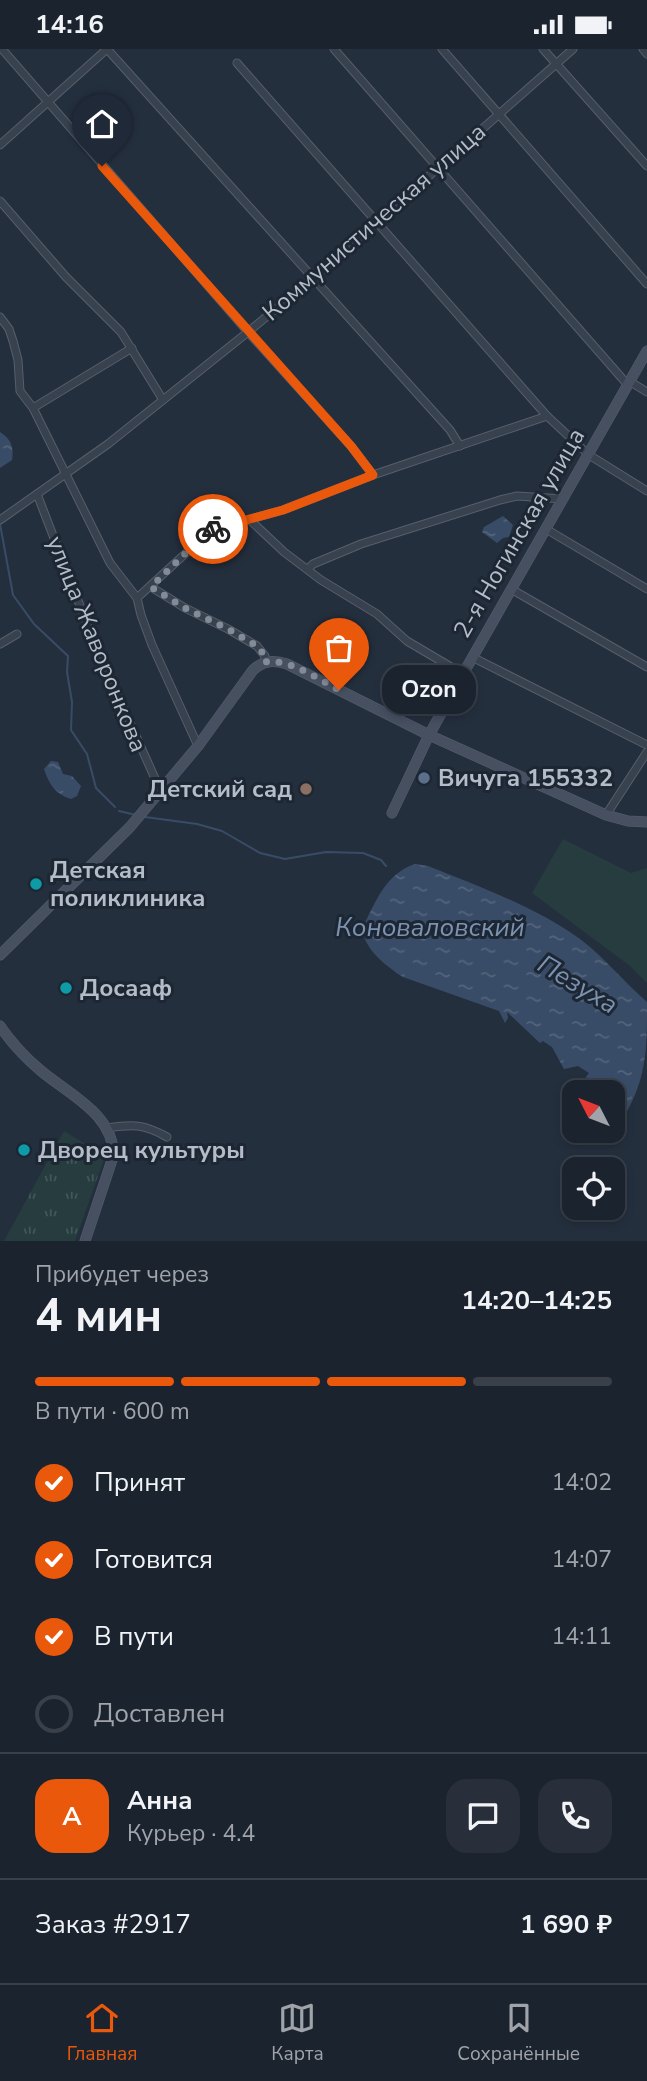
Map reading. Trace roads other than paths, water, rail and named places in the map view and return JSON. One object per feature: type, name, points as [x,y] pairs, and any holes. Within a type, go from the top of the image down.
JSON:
[{"type":"main road","name":"2-я Ногинская улица","points":[[392,813],[429,735],[472,657],[647,351]]},
{"type":"main road","points":[[0,955],[131,827],[198,746],[253,670],[265,662],[278,661],[287,664],[429,735],[606,815],[628,821],[647,822]]},
{"type":"main road","points":[[0,1027],[38,1068],[97,1114],[114,1143],[113,1157],[85,1241]]},
{"type":"street","points":[[2,49],[351,446],[373,475]]},
{"type":"street","points":[[0,145],[107,49],[450,430],[460,446]]},
{"type":"street","points":[[334,49],[628,383],[647,392]]},
{"type":"street","points":[[442,49],[647,283]]},
{"type":"street","points":[[543,49],[647,166]]},
{"type":"street","name":"Коммунистическая улица","points":[[2,519],[163,400],[248,332],[573,49]]},
{"type":"street","points":[[643,49],[647,54]]},
{"type":"street","points":[[237,64],[547,416],[589,455],[647,491]]},
{"type":"street","points":[[0,201],[53,263],[121,332],[163,400]]},
{"type":"street","points":[[0,317],[9,329],[13,341],[18,360],[20,391],[33,408],[110,563],[137,598],[152,645],[198,746]]},
{"type":"street","points":[[33,408],[132,348]]},
{"type":"street","points":[[137,598],[204,535],[217,528],[283,510],[373,475],[547,416]]},
{"type":"street","name":"улица Жаворонкова","points":[[37,494],[94,642],[161,792]]},
{"type":"street","points":[[307,569],[361,544],[517,496],[563,499]]},
{"type":"street","points":[[250,520],[284,552],[307,569],[377,614],[407,641],[463,674]]},
{"type":"street","points":[[546,529],[647,589]]},
{"type":"street","points":[[151,587],[257,646],[265,656],[265,662]]},
{"type":"street","points":[[511,589],[647,667]]},
{"type":"street","points":[[0,644],[17,633]]},
{"type":"street","points":[[472,657],[647,744]]},
{"type":"street","points":[[606,815],[647,752]]},
{"type":"street","points":[[107,1128],[133,1124],[151,1128],[167,1137]]},
{"type":"water","points":[[0,432],[7,437],[13,451],[12,460],[0,468]]},
{"type":"water","points":[[503,516],[513,525],[509,537],[497,543],[482,532],[484,527]]},
{"type":"water","points":[[51,761],[58,762],[63,774],[72,776],[81,786],[77,796],[71,799],[53,788],[44,769]]},
{"type":"water","name":"Коноваловский","points":[[415,864],[428,866],[545,917],[589,946],[647,1002],[647,1033],[642,1073],[626,1113],[625,1080],[588,1080],[586,1077],[589,1073],[578,1066],[564,1069],[552,1047],[543,1041],[540,1043],[507,1012],[505,1023],[499,1011],[403,977],[383,963],[372,951],[362,929],[388,882]]},
{"type":"waterway","name":"Пезуха","points":[[0,524],[13,595],[34,624],[68,656],[67,672],[72,702],[71,730],[87,754],[96,788],[115,807]]},
{"type":"waterway","name":"Пезуха","points":[[119,811],[136,815]]},
{"type":"waterway","name":"Пезуха","points":[[145,817],[197,824],[222,831],[260,853],[285,859],[326,852],[363,853],[381,860],[386,866]]},
{"type":"place","name":"Ozon","points":[[339,690]]},
{"type":"place","name":"Вичуга 155332","points":[[424,778]]},
{"type":"place","name":"Детский сад","points":[[306,789]]},
{"type":"place","name":"Детская поликлиника","points":[[36,884]]},
{"type":"place","name":"Досааф","points":[[66,988]]},
{"type":"place","name":"Дворец культуры","points":[[24,1150]]}]
